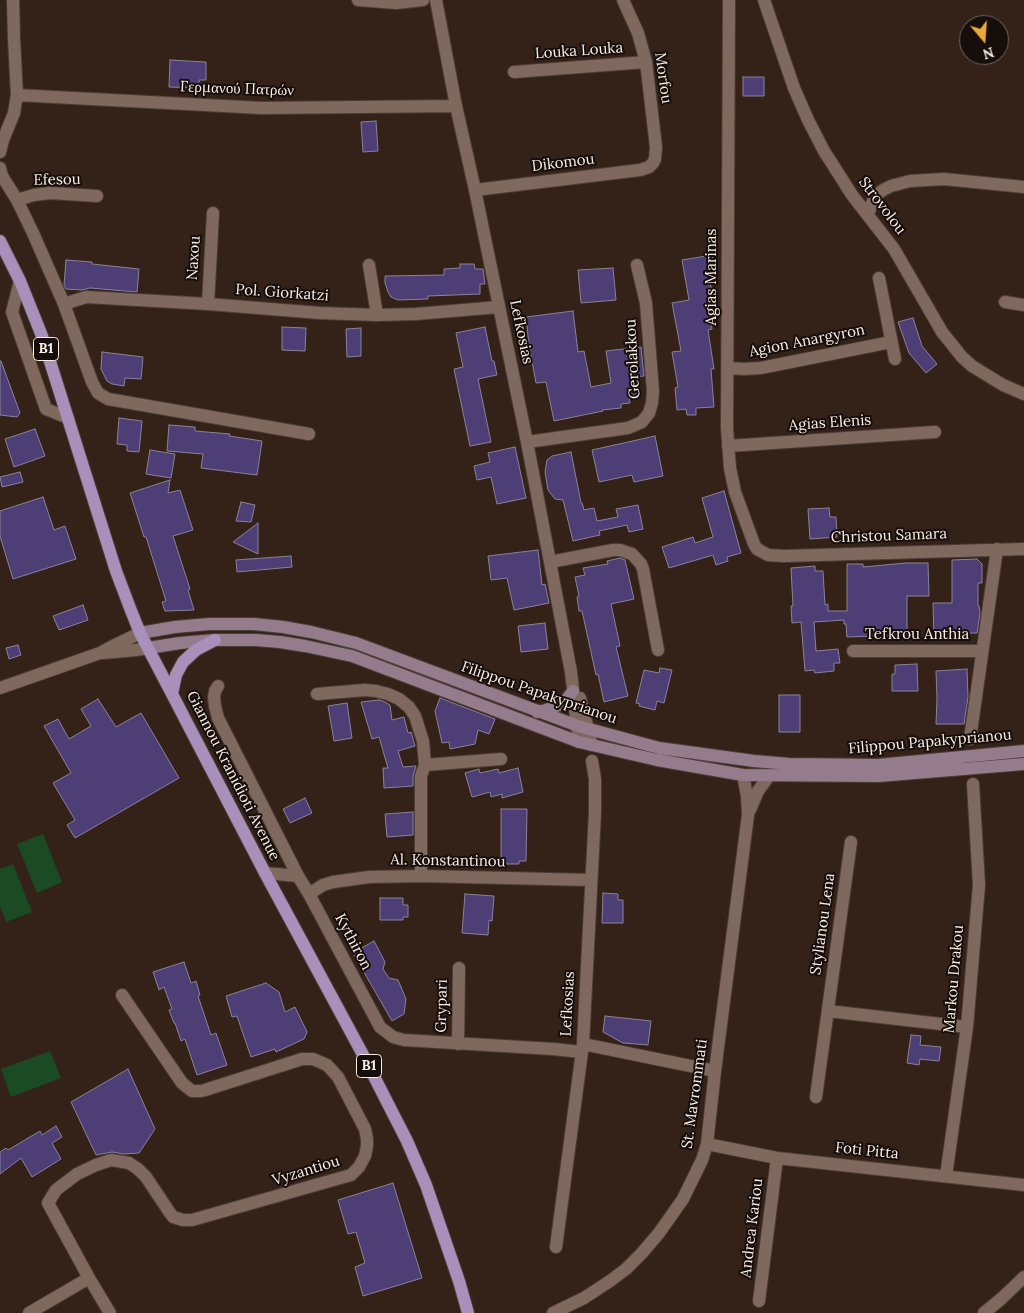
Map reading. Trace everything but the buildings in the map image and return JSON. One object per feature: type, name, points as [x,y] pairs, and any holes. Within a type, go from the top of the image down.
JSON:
[{"type":"main road","name":"Giannou Kranidioti Avenue","points":[[0,241],[20,281],[42,336],[116,572],[140,633],[265,873],[362,1051],[410,1148],[432,1203],[468,1313]]},
{"type":"main road","name":"Filippou Papakyprianou","points":[[140,633],[209,624],[254,624],[311,632],[356,643],[583,728],[659,748],[754,761],[790,764],[878,765],[1024,751]]},
{"type":"main road","name":"Filippou Papakyprianou","points":[[148,648],[214,640],[256,640],[280,642],[352,656],[579,742],[657,760],[742,775],[879,776],[1024,764]]},
{"type":"main road","points":[[172,694],[176,675],[183,662],[196,650],[214,640]]},
{"type":"main road","points":[[537,712],[561,704],[573,691]]},
{"type":"street","points":[[1,144],[11,122],[17,95],[13,0]]},
{"type":"street","points":[[358,0],[396,3],[423,0]]},
{"type":"street","name":"Lefkosias","points":[[436,0],[456,106],[527,442],[573,691],[583,728],[592,745]]},
{"type":"street","name":"Morfou","points":[[623,0],[638,33],[646,62],[656,147],[653,163]]},
{"type":"street","name":"Agias Marinas","points":[[729,0],[728,446],[735,492],[752,539],[758,549]]},
{"type":"street","name":"Strovolou","points":[[764,0],[794,88],[824,151],[852,195],[894,249],[942,332],[951,345],[972,366],[1004,385],[1024,394]]},
{"type":"street","name":"Louka Louka","points":[[514,72],[646,62]]},
{"type":"street","name":"Γερμανού Πατρών","points":[[17,95],[262,108],[456,106]]},
{"type":"street","name":"Dikomou","points":[[475,190],[640,170],[649,167],[653,163]]},
{"type":"street","points":[[0,168],[2,176],[17,200],[64,304],[95,388],[103,397],[309,434]]},
{"type":"street","points":[[868,214],[875,196],[891,186],[910,181],[944,179],[1024,187]]},
{"type":"street","name":"Efesou","points":[[17,200],[50,193],[98,196]]},
{"type":"street","name":"Naxou","points":[[208,304],[213,213]]},
{"type":"street","points":[[370,265],[377,315]]},
{"type":"street","name":"Gerolakkou","points":[[527,442],[628,428],[645,419],[653,397],[646,303],[638,265]]},
{"type":"street","points":[[880,278],[895,359]]},
{"type":"street","points":[[20,281],[12,312],[46,409],[68,418]]},
{"type":"street","name":"Pol. Giorkatzi","points":[[64,304],[86,297],[320,313],[377,315],[416,314],[499,307]]},
{"type":"street","points":[[1005,302],[1024,305]]},
{"type":"street","name":"Agion Anargyron","points":[[728,368],[744,370],[761,368],[891,342]]},
{"type":"street","name":"Agias Elenis","points":[[728,446],[935,432]]},
{"type":"street","name":"Christou Samara","points":[[758,549],[768,555],[784,556],[1024,548]]},
{"type":"street","points":[[970,739],[996,549]]},
{"type":"street","points":[[550,562],[613,550],[632,554],[643,570],[658,650]]},
{"type":"street","points":[[0,688],[100,653],[140,633]]},
{"type":"street","points":[[100,653],[148,648]]},
{"type":"street","name":"Tefkrou Anthia","points":[[853,651],[982,651]]},
{"type":"street","name":"Lefkosias","points":[[571,672],[583,708],[583,728],[579,742]]},
{"type":"street","name":"Kythiron","points":[[218,686],[214,697],[214,706],[218,718],[298,876],[380,1028],[398,1039],[412,1041],[582,1048],[715,1071]]},
{"type":"street","points":[[317,694],[364,690],[376,691],[399,698],[415,716],[423,742],[425,764],[420,785],[421,876]]},
{"type":"street","points":[[425,764],[501,759]]},
{"type":"street","name":"Lefkosias","points":[[556,1247],[582,1048],[595,803],[595,779],[592,761]]},
{"type":"street","name":"St. Mavrommati","points":[[553,1313],[584,1298],[610,1281],[626,1269],[642,1253],[683,1199],[708,1144],[715,1071],[748,815],[748,796],[742,775]]},
{"type":"street","name":"St. Mavrommati","points":[[748,815],[758,791],[769,776]]},
{"type":"street","name":"Markou Drakou","points":[[946,1176],[967,1027],[979,885],[973,784]]},
{"type":"street","name":"Stylianou Lena","points":[[816,1097],[851,842]]},
{"type":"street","points":[[265,873],[298,876]]},
{"type":"street","name":"Al. Konstantinou","points":[[309,894],[322,885],[369,877],[421,876],[590,880]]},
{"type":"street","name":"Grypari","points":[[458,1044],[459,968]]},
{"type":"street","name":"Vyzantiou","points":[[89,1278],[48,1203],[56,1190],[77,1174],[111,1160],[134,1165],[142,1172],[173,1216],[183,1220],[192,1220],[351,1175],[359,1167],[364,1156],[367,1139],[365,1129],[334,1071],[327,1065],[313,1059],[302,1059],[205,1090],[196,1092],[192,1090],[182,1083],[122,995]]},
{"type":"street","points":[[828,1011],[967,1027]]},
{"type":"street","name":"Foti Pitta","points":[[708,1144],[777,1158],[1024,1185]]},
{"type":"street","name":"Andrea Kariou","points":[[759,1301],[777,1158]]},
{"type":"street","points":[[29,1313],[89,1278],[110,1313]]},
{"type":"street","points":[[984,1313],[1022,1282]]},
{"type":"green space","points":[[43,834],[62,882],[37,893],[17,844]]},
{"type":"green space","points":[[13,864],[32,912],[6,922],[0,906],[0,869]]},
{"type":"green space","points":[[50,1051],[61,1078],[11,1097],[1,1069]]}]
